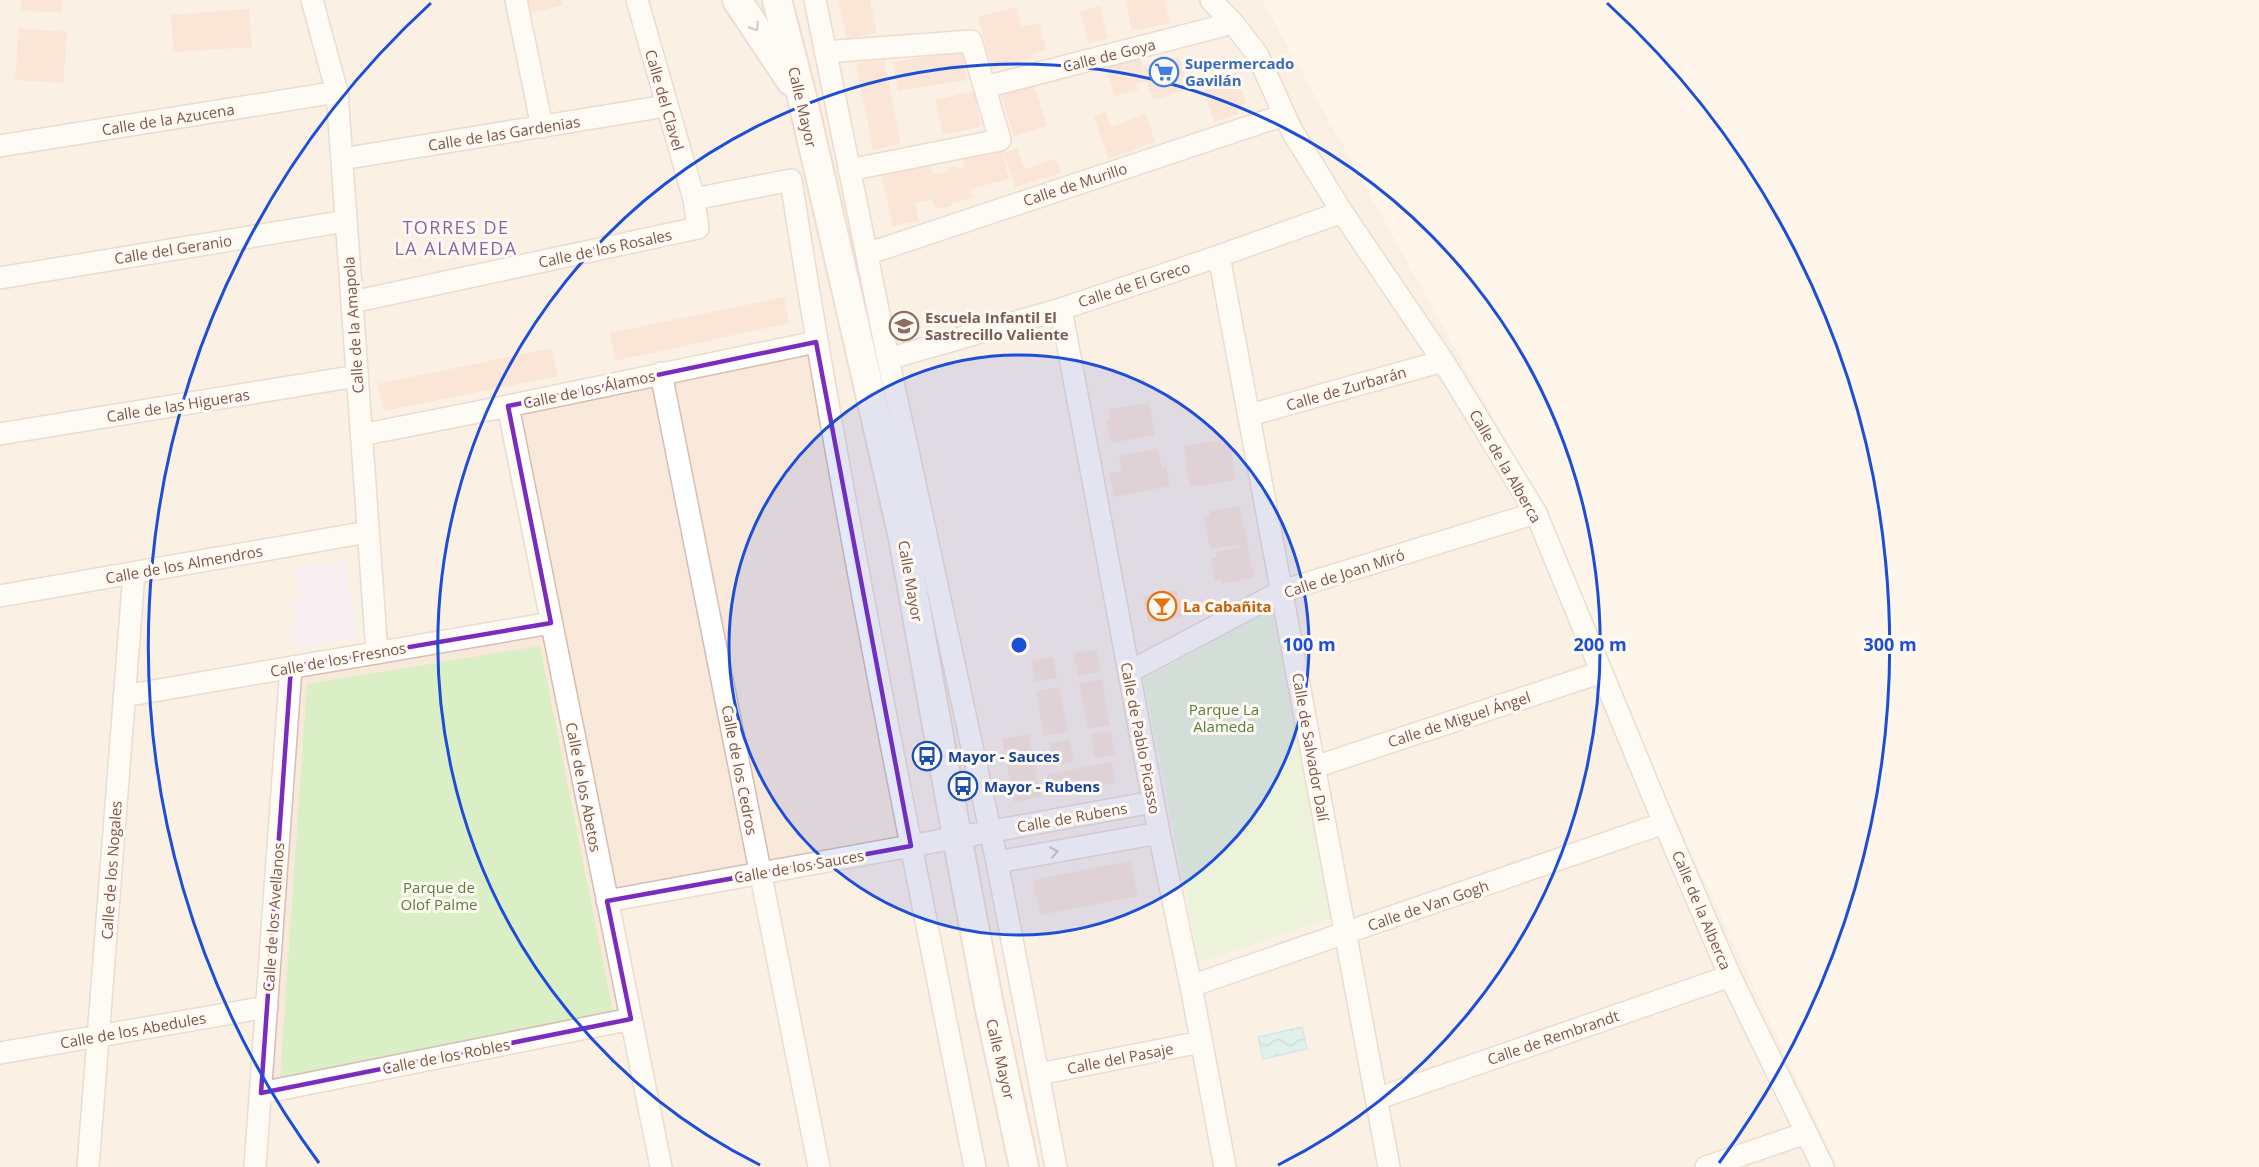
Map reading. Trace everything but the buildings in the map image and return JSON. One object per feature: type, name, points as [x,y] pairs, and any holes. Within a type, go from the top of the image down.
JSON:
[{"type":"street","name":"Calle de la Amapola","points":[[312,0],[337,92],[377,653]]},
{"type":"street","points":[[516,0],[542,127]]},
{"type":"street","name":"Calle del Clavel","points":[[637,0],[694,199]]},
{"type":"street","points":[[737,0],[802,97]]},
{"type":"street","name":"Calle Mayor","points":[[777,0],[802,97],[903,537],[989,1005],[1024,1167]]},
{"type":"street","name":"Calle Mayor","points":[[815,0],[888,359],[997,862],[1056,1167]]},
{"type":"street","name":"Calle de la Alberca","points":[[1211,0],[1233,23],[1257,54],[1284,115],[1342,212],[1443,360],[1536,513],[1730,976],[1823,1167]]},
{"type":"street","name":"Calle de Goya","points":[[985,87],[1233,23]]},
{"type":"street","points":[[825,52],[971,41],[1000,140],[849,170]]},
{"type":"street","name":"Calle de la Azucena","points":[[0,146],[337,92]]},
{"type":"street","name":"Calle de las Gardenias","points":[[342,159],[666,106]]},
{"type":"street","name":"Calle de Murillo","points":[[867,254],[1284,115]]},
{"type":"street","points":[[694,199],[790,180],[816,342],[911,846],[975,1167]]},
{"type":"street","name":"Calle de los Rosales","points":[[352,302],[698,228],[694,199]]},
{"type":"street","name":"Calle de El Greco","points":[[888,359],[1061,309],[1342,212]]},
{"type":"street","name":"Calle del Geranio","points":[[0,278],[346,221]]},
{"type":"street","name":"Calle de Salvador Dalí","points":[[1219,256],[1389,1167]]},
{"type":"street","name":"Calle de Pablo Picasso","points":[[1061,309],[1153,802],[1225,1167]]},
{"type":"street","name":"Calle de los Álamos","points":[[361,435],[816,342]]},
{"type":"street","name":"Calle de Zurbarán","points":[[1250,415],[1443,360]]},
{"type":"street","name":"Calle de los Cedros","points":[[661,374],[819,1167]]},
{"type":"street","name":"Calle de las Higueras","points":[[0,434],[357,376]]},
{"type":"street","name":"Calle de los Abetos","points":[[508,406],[661,1167]]},
{"type":"street","name":"Calle de Joan Miró","points":[[1129,672],[1282,591],[1536,513]]},
{"type":"street","name":"Calle de los Almendros","points":[[0,596],[368,532]]},
{"type":"street","name":"Calle de los Nogales","points":[[88,1167],[134,573]]},
{"type":"street","name":"Calle de los Fresnos","points":[[124,696],[551,623]]},
{"type":"street","name":"Calle de los Avellanos","points":[[255,1167],[291,667]]},
{"type":"street","name":"Calle de Miguel Ángel","points":[[1315,767],[1602,672]]},
{"type":"street","name":"Calle de Rubens","points":[[990,831],[1153,802]]},
{"type":"street","name":"Calle de Van Gogh","points":[[1191,986],[1664,823]]},
{"type":"street","name":"Calle de los Sauces","points":[[607,901],[990,831]]},
{"type":"street","name":"Calle de Rubens","points":[[997,862],[1159,833]]},
{"type":"street","name":"Calle de Rembrandt","points":[[1376,1099],[1730,976]]},
{"type":"street","name":"Calle de los Abedules","points":[[0,1053],[267,1007]]},
{"type":"street","name":"Calle de los Robles","points":[[261,1093],[631,1019]]},
{"type":"street","name":"Calle del Pasaje","points":[[1039,1074],[1201,1041]]},
{"type":"street","points":[[1706,1167],[1806,1133]]},
{"type":"highlighted area","points":[[816,342],[911,846],[607,901],[631,1019],[261,1093],[291,667],[551,623],[508,406]]},
{"type":"shaded area","points":[[0,0],[1262,0],[1535,493],[1676,819],[1838,1167],[0,1167]]},
{"type":"shaded area","points":[[345,560],[358,638],[294,648],[291,629],[297,628],[293,599],[300,598],[296,568]]},
{"type":"green space","name":"Parque La Alameda","points":[[1277,605],[1330,919],[1199,962],[1144,679]]},
{"type":"green space","name":"Parque de Olof Palme","points":[[540,646],[613,1012],[280,1077],[307,684]]},
{"type":"water","points":[[1302,1027],[1307,1049],[1263,1059],[1258,1037]]},
{"type":"place","name":"Supermercado Gavilán","points":[[1164,72]]},
{"type":"place","name":"Escuela Infantil El Sastrecillo Valiente","points":[[904,326]]},
{"type":"place","name":"La Cabañita","points":[[1162,606]]},
{"type":"place","name":"Mayor - Sauces","points":[[927,756]]},
{"type":"place","name":"Mayor - Rubens","points":[[963,786]]},
{"type":"district","name":"TORRES DE LA ALAMEDA","points":[[456,237]]}]
